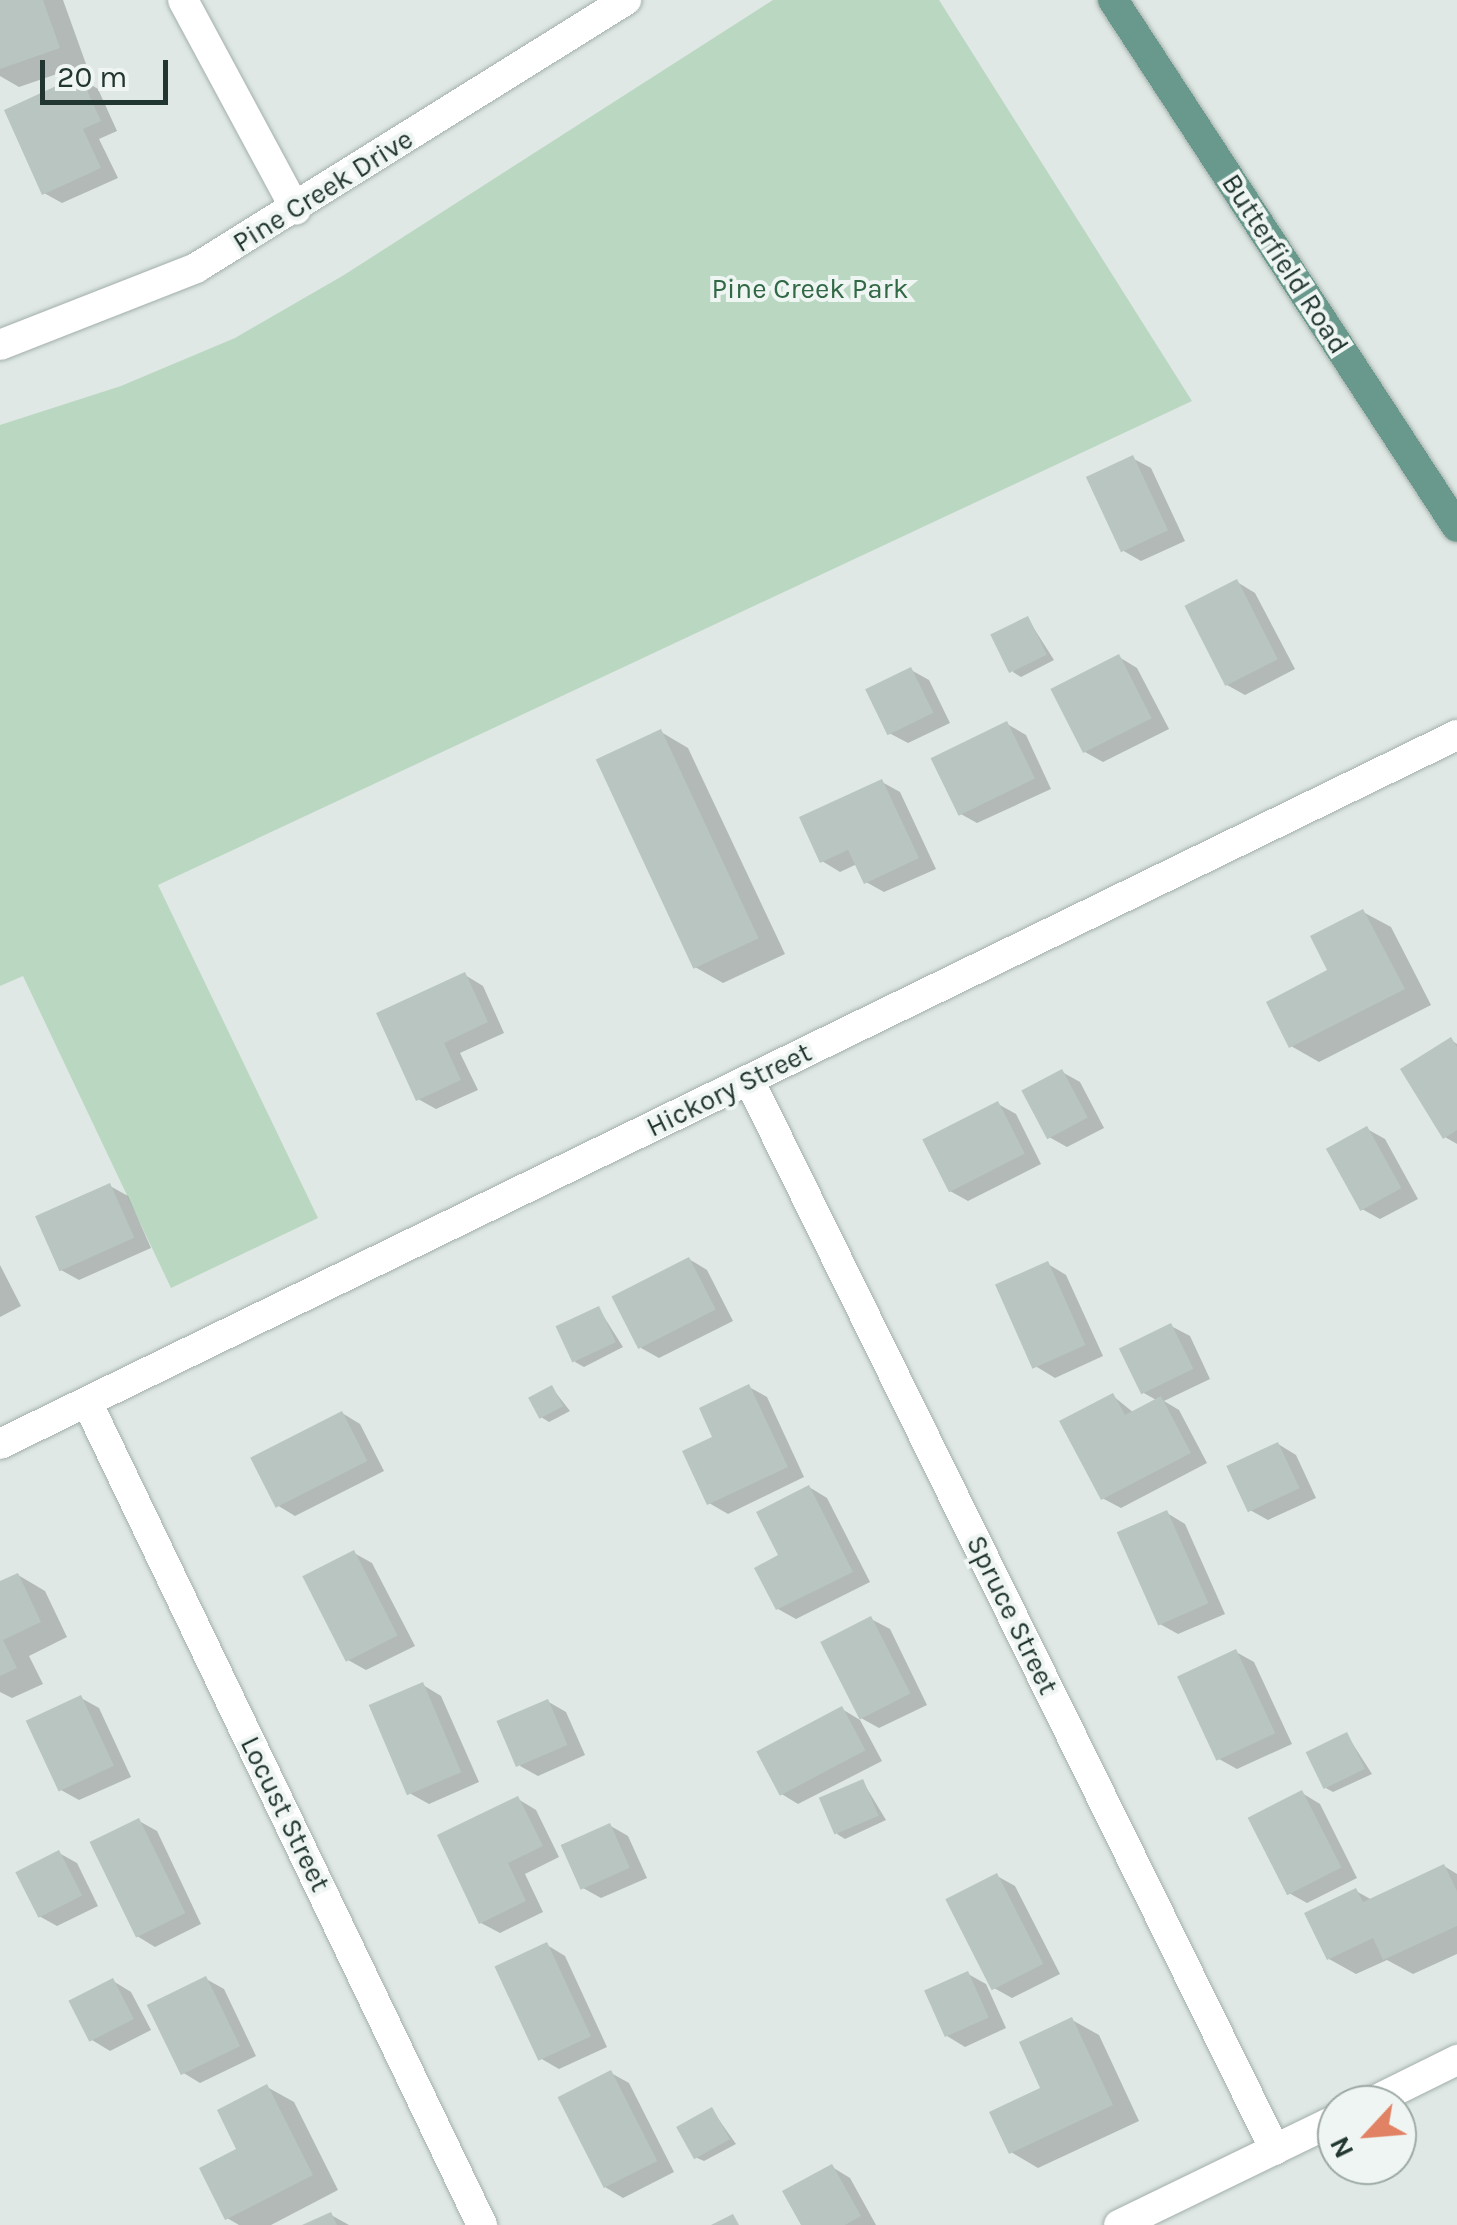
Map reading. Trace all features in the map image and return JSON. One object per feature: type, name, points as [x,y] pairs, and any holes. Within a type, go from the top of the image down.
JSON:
[{"type":"main road","name":"Butterfield Road","points":[[1114,0],[1457,527]]},
{"type":"street","points":[[183,0],[296,210]]},
{"type":"street","name":"Pine Creek Drive","points":[[0,345],[196,268],[296,210],[626,0]]},
{"type":"street","name":"Hickory Street","points":[[0,1444],[1457,735]]},
{"type":"street","name":"Spruce Street","points":[[749,1080],[1275,2150]]},
{"type":"street","name":"Locust Street","points":[[87,1402],[482,2225]]},
{"type":"street","points":[[1406,2085],[1457,2060]]},
{"type":"street","points":[[1119,2225],[1317,2130]]},
{"type":"green space","name":"Pine Creek Park","points":[[773,0],[939,0],[1192,401],[158,885],[318,1218],[171,1288],[23,976],[0,986],[0,425],[121,386],[235,338],[344,275]]},
{"type":"building","points":[[0,0],[43,0],[60,48],[0,69]]},
{"type":"building","points":[[80,75],[101,121],[83,129],[101,168],[42,195],[4,110]]},
{"type":"building","points":[[1133,455],[1168,530],[1121,552],[1086,477]]},
{"type":"building","points":[[1237,579],[1278,659],[1225,686],[1184,606]]},
{"type":"building","points":[[1028,616],[1047,655],[1009,673],[990,634]]},
{"type":"building","points":[[1119,654],[1152,718],[1083,753],[1050,689]]},
{"type":"building","points":[[911,667],[933,713],[888,735],[865,689]]},
{"type":"building","points":[[1007,721],[1035,779],[959,816],[931,758]]},
{"type":"building","points":[[661,729],[759,938],[693,969],[596,759]]},
{"type":"building","points":[[882,779],[919,858],[864,884],[848,850],[820,863],[799,817]]},
{"type":"building","points":[[1363,909],[1405,989],[1289,1048],[1266,1002],[1327,970],[1310,936]]},
{"type":"building","points":[[465,972],[488,1022],[444,1043],[461,1080],[416,1101],[376,1013]]},
{"type":"building","points":[[1451,1037],[1457,1047],[1457,1130],[1443,1139],[1400,1069]]},
{"type":"building","points":[[1062,1069],[1088,1118],[1047,1139],[1021,1091]]},
{"type":"building","points":[[998,1101],[1025,1154],[949,1192],[922,1140]]},
{"type":"building","points":[[1367,1126],[1401,1188],[1360,1211],[1326,1149]]},
{"type":"building","points":[[110,1183],[134,1238],[59,1271],[35,1216]]},
{"type":"building","points":[[689,1257],[716,1310],[638,1349],[611,1296]]},
{"type":"building","points":[[1048,1261],[1085,1345],[1032,1369],[995,1285]]},
{"type":"building","points":[[599,1306],[616,1342],[572,1363],[555,1326]]},
{"type":"building","points":[[1171,1323],[1193,1369],[1141,1394],[1119,1348]]},
{"type":"building","points":[[749,1384],[788,1467],[707,1505],[682,1451],[712,1437],[699,1408]]},
{"type":"building","points":[[552,1385],[563,1406],[539,1419],[528,1398]]},
{"type":"building","points":[[1113,1393],[1125,1415],[1161,1396],[1191,1453],[1101,1500],[1059,1421]]},
{"type":"building","points":[[342,1411],[367,1461],[276,1508],[250,1458]]},
{"type":"building","points":[[1278,1442],[1300,1488],[1248,1512],[1226,1466]]},
{"type":"building","points":[[809,1485],[853,1572],[776,1610],[754,1568],[778,1555],[756,1512]]},
{"type":"building","points":[[1167,1510],[1208,1603],[1158,1626],[1117,1532]]},
{"type":"building","points":[[354,1550],[398,1636],[346,1662],[302,1576]]},
{"type":"building","points":[[18,1573],[41,1622],[3,1640],[17,1668],[0,1676],[0,1581]]},
{"type":"building","points":[[871,1616],[910,1694],[860,1719],[820,1642]]},
{"type":"building","points":[[1236,1649],[1275,1733],[1216,1761],[1177,1676]]},
{"type":"building","points":[[423,1682],[461,1772],[407,1795],[369,1705]]},
{"type":"building","points":[[81,1695],[114,1766],[59,1791],[26,1721]]},
{"type":"building","points":[[548,1699],[568,1745],[516,1767],[496,1721]]},
{"type":"building","points":[[842,1706],[865,1750],[780,1796],[756,1752]]},
{"type":"building","points":[[1347,1732],[1365,1769],[1324,1789],[1306,1752]]},
{"type":"building","points":[[863,1779],[879,1816],[834,1835],[819,1798]]},
{"type":"building","points":[[1302,1790],[1341,1868],[1287,1895],[1248,1818]]},
{"type":"building","points":[[518,1796],[543,1846],[508,1863],[526,1901],[479,1924],[437,1835]]},
{"type":"building","points":[[139,1818],[185,1913],[136,1937],[90,1842]]},
{"type":"building","points":[[610,1823],[630,1868],[581,1890],[561,1845]]},
{"type":"building","points":[[59,1850],[82,1895],[38,1918],[15,1872]]},
{"type":"building","points":[[1444,1864],[1457,1891],[1457,1926],[1383,1960],[1373,1938],[1327,1960],[1304,1913],[1356,1888],[1363,1902]]},
{"type":"building","points":[[997,1873],[1043,1964],[992,1990],[945,1899]]},
{"type":"building","points":[[547,1942],[591,2036],[538,2061],[494,1967]]},
{"type":"building","points":[[968,1971],[989,2018],[945,2037],[924,1991]]},
{"type":"building","points":[[206,1976],[240,2046],[181,2075],[147,2005]]},
{"type":"building","points":[[113,1978],[134,2019],[89,2042],[68,2001]]},
{"type":"building","points":[[1072,2017],[1113,2105],[1009,2154],[989,2112],[1040,2088],[1019,2042]]},
{"type":"building","points":[[611,2070],[657,2161],[604,2188],[558,2097]]},
{"type":"building","points":[[267,2084],[313,2175],[225,2220],[199,2168],[236,2149],[217,2110]]},
{"type":"building","points":[[712,2107],[730,2139],[694,2159],[676,2127]]},
{"type":"building","points":[[832,2164],[861,2216],[845,2225],[801,2225],[782,2191]]},
{"type":"building","points":[[331,2212],[337,2225],[302,2225]]},
{"type":"building","points":[[733,2214],[739,2225],[711,2225]]}]
